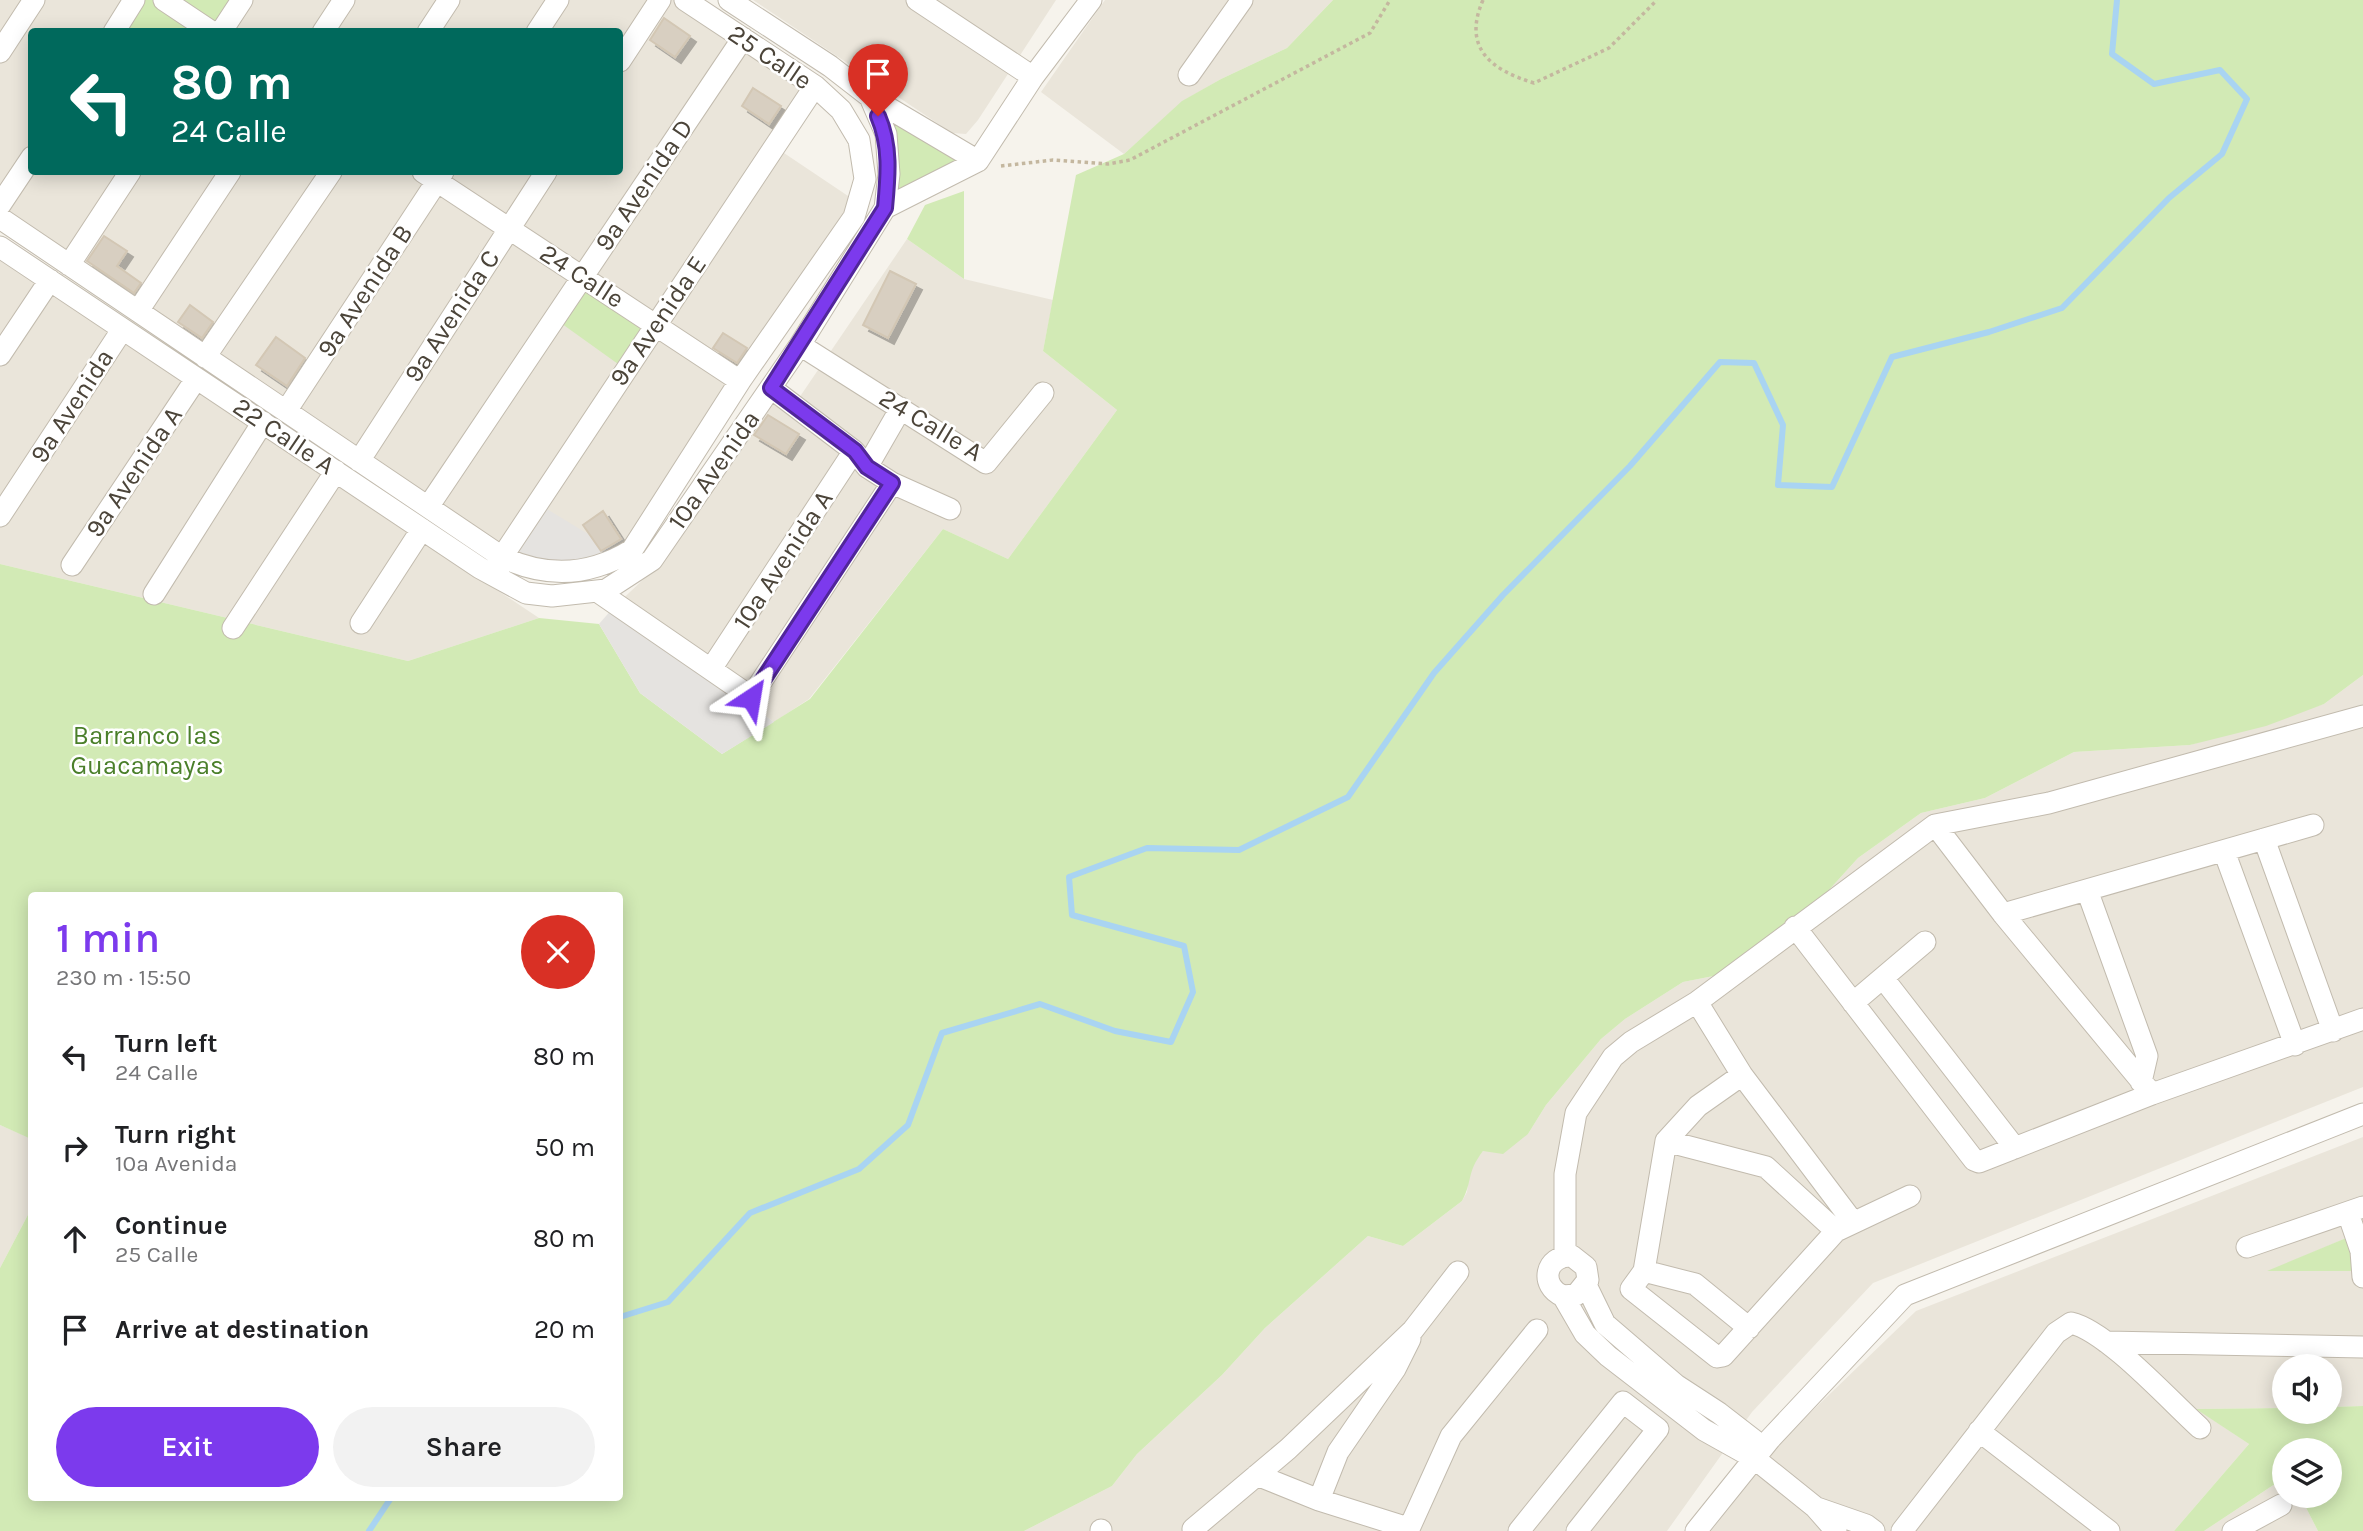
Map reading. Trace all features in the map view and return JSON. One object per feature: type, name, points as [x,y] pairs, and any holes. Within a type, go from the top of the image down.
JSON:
[{"type":"street","points":[[0,52],[34,0]]},
{"type":"street","points":[[116,28],[134,0]]},
{"type":"street","points":[[164,0],[206,28]]},
{"type":"street","points":[[224,28],[242,0]]},
{"type":"street","points":[[326,28],[344,0]]},
{"type":"street","points":[[431,28],[449,0]]},
{"type":"street","points":[[540,28],[558,0]]},
{"type":"street","points":[[623,56],[660,0]]},
{"type":"street","name":"25 Calle","points":[[685,0],[815,86],[841,110],[859,140],[863,159]]},
{"type":"street","points":[[717,20],[729,0]]},
{"type":"street","name":"25 Calle","points":[[729,0],[830,66],[870,97],[978,161]]},
{"type":"street","points":[[917,0],[1033,77]]},
{"type":"street","points":[[1189,75],[1242,0]]},
{"type":"street","points":[[885,208],[978,161],[1080,4]]},
{"type":"street","name":"9a Avenida D","points":[[428,507],[743,38]]},
{"type":"street","name":"9a Avenida E","points":[[502,557],[815,86]]},
{"type":"street","name":"25 Calle","points":[[870,97],[886,134],[888,161]]},
{"type":"street","name":"10a Avenida","points":[[558,572],[590,569],[615,560],[632,550],[740,381],[853,217],[865,180],[863,159]]},
{"type":"street","name":"10a Avenida","points":[[588,592],[606,590],[652,560],[800,345],[885,208],[888,161]]},
{"type":"street","points":[[0,205],[28,163]]},
{"type":"street","points":[[69,265],[128,175]]},
{"type":"street","points":[[138,311],[228,175]]},
{"type":"street","points":[[205,357],[329,175]]},
{"type":"street","name":"24 Calle","points":[[435,175],[508,228],[740,381]]},
{"type":"street","name":"9a Avenida B","points":[[286,411],[435,175]]},
{"type":"street","name":"9a Avenida C","points":[[359,461],[544,175]]},
{"type":"street","name":"22 Calle A","points":[[0,218],[502,557],[526,569],[558,572]]},
{"type":"street","name":"22 Calle A","points":[[0,247],[480,568],[526,593],[552,596],[588,592]]},
{"type":"street","points":[[0,355],[50,280]]},
{"type":"street","name":"9a Avenida","points":[[0,516],[122,330]]},
{"type":"street","name":"24 Calle A","points":[[800,345],[987,463],[1043,393]]},
{"type":"street","name":"9a Avenida A","points":[[72,565],[196,379]]},
{"type":"street","points":[[771,388],[892,483],[950,509]]},
{"type":"street","name":"10a Avenida A","points":[[711,670],[861,459],[901,408]]},
{"type":"street","points":[[154,594],[263,422]]},
{"type":"street","points":[[233,628],[336,471]]},
{"type":"street","points":[[588,592],[751,698],[892,483]]},
{"type":"street","points":[[361,623],[422,529]]},
{"type":"street","points":[[526,569],[526,593]]},
{"type":"street","points":[[1565,1256],[1565,1174],[1576,1113],[1613,1057],[1632,1042],[1697,1002],[1935,825],[2049,803],[2363,716]]},
{"type":"street","points":[[1935,825],[2003,914],[2146,1088]]},
{"type":"street","points":[[2003,914],[2313,825]]},
{"type":"street","points":[[2264,839],[2333,1031]]},
{"type":"street","points":[[2224,851],[2295,1045]]},
{"type":"street","points":[[2087,890],[2147,1056],[2146,1088]]},
{"type":"street","points":[[1795,927],[1974,1160],[1979,1162],[2146,1088],[2295,1045],[2363,1019]]},
{"type":"street","points":[[1853,1003],[1926,942]]},
{"type":"street","points":[[1883,978],[2015,1148]]},
{"type":"street","points":[[1697,1002],[1742,1075],[1845,1227]]},
{"type":"street","points":[[1742,1075],[1698,1106],[1667,1140],[1644,1271],[1631,1289],[1717,1357],[1721,1357],[1845,1227],[1910,1196]]},
{"type":"street","points":[[1696,1531],[1763,1448],[1905,1295],[2363,1114]]},
{"type":"street","points":[[1667,1140],[1762,1165],[1845,1227]]},
{"type":"street","points":[[2247,1247],[2356,1210],[2363,1277]]},
{"type":"street","points":[[1763,1448],[1704,1430],[1608,1356],[1585,1334],[1563,1296],[1551,1289],[1547,1275],[1552,1262],[1565,1256],[1577,1258],[1586,1267],[1586,1285],[1605,1324],[1676,1384],[1719,1413],[1763,1448],[1836,1531]]},
{"type":"street","points":[[1644,1271],[1695,1284],[1749,1328]]},
{"type":"street","points":[[1193,1529],[1257,1475],[1413,1330],[1458,1272]]},
{"type":"street","points":[[1563,1296],[1576,1295],[1586,1285]]},
{"type":"street","points":[[1902,1531],[2056,1333],[2071,1323],[2084,1326],[2105,1342],[2200,1428]]},
{"type":"street","points":[[1319,1500],[1338,1452],[1406,1353],[1413,1330]]},
{"type":"street","points":[[1257,1475],[1319,1500],[1408,1530],[1451,1436],[1537,1330]]},
{"type":"street","points":[[2105,1342],[2363,1347],[2363,1331]]},
{"type":"street","points":[[1519,1531],[1623,1402],[1658,1429],[1577,1531]]},
{"type":"street","points":[[1979,1431],[2109,1531]]},
{"type":"street","points":[[1815,1507],[1866,1525],[1874,1531]]},
{"type":"street","points":[[2233,1531],[2275,1508]]},
{"type":"path","points":[[978,161],[1000,166],[1053,160],[1108,164],[1129,160],[1370,33],[1390,0]]},
{"type":"path","points":[[1483,0],[1474,20],[1483,55],[1506,75],[1534,83],[1609,48],[1657,0]]},
{"type":"shaded area","points":[[0,0],[674,0],[815,93],[781,151],[857,202],[621,554],[505,552],[0,210]]},
{"type":"shaded area","points":[[753,0],[1056,0],[978,120],[966,134],[952,133]]},
{"type":"shaded area","points":[[1105,0],[1333,0],[1287,48],[1221,79],[1183,101],[1124,154],[1041,92]]},
{"type":"shaded area","points":[[907,239],[964,279],[1053,300],[1043,351],[1117,410],[1008,559],[943,529],[809,699],[774,722],[613,608],[665,559],[781,388],[799,398]]},
{"type":"shaded area","points":[[0,259],[539,618],[408,661],[0,564]]},
{"type":"shaded area","points":[[537,503],[621,554],[600,575],[581,583],[562,581],[505,552]]},
{"type":"shaded area","points":[[613,608],[774,722],[722,754],[640,693],[599,624]]},
{"type":"shaded area","points":[[2363,675],[2363,1087],[1873,1283],[1752,1412],[1667,1531],[1024,1531],[1112,1486],[1137,1454],[1222,1375],[1265,1328],[1368,1236],[1403,1246],[1462,1201],[1467,1192],[1470,1167],[1483,1151],[1528,1134],[1546,1105],[1601,1039],[1625,1019],[1683,982],[1739,971],[1762,942],[1828,891],[1858,858],[1921,813],[1985,798],[2074,752],[2190,745],[2324,704]]},
{"type":"shaded area","points":[[0,1125],[28,1137],[28,1215],[0,1268]]},
{"type":"shaded area","points":[[2363,1137],[2363,1231],[2269,1271],[2363,1271],[2363,1406],[2342,1407],[2342,1354],[2272,1354],[2272,1408],[2197,1409],[2249,1444],[2174,1531],[1711,1531],[1780,1442],[1916,1311]]},
{"type":"shaded area","points":[[2272,1486],[2272,1508],[2306,1508],[2318,1531],[2204,1531]]},
{"type":"green space","points":[[137,0],[233,0],[215,28],[121,26]]},
{"type":"green space","name":"Barranco las Guacamayas","points":[[1333,0],[2363,0],[2363,675],[2324,704],[2266,726],[2190,745],[2074,752],[1985,798],[1921,813],[1858,858],[1828,891],[1762,942],[1739,971],[1683,982],[1625,1019],[1601,1039],[1546,1105],[1528,1134],[1503,1154],[1483,1151],[1474,1165],[1462,1201],[1403,1246],[1368,1236],[1265,1328],[1222,1375],[1137,1454],[1112,1486],[1024,1531],[0,1531],[0,1268],[28,1215],[28,1501],[623,1501],[623,892],[28,892],[28,1138],[0,1125],[0,564],[408,661],[539,618],[599,624],[640,693],[722,754],[810,699],[943,529],[1008,559],[1117,410],[1043,351],[1076,175],[1124,154],[1182,101],[1287,48]]},
{"type":"green space","points":[[887,116],[964,162],[893,193]]},
{"type":"green space","points":[[964,191],[964,279],[907,239],[925,205]]},
{"type":"green space","points":[[585,277],[651,319],[625,369],[558,321]]},
{"type":"green space","points":[[2363,1231],[2363,1271],[2267,1271]]},
{"type":"green space","points":[[2363,1406],[2363,1531],[2318,1531],[2306,1508],[2342,1508],[2342,1438],[2272,1438],[2272,1486],[2204,1531],[2174,1531],[2249,1444],[2196,1409],[2272,1408],[2272,1424],[2342,1424],[2342,1407]]},
{"type":"building","points":[[664,18],[690,36],[675,57],[650,40]]},
{"type":"building","points":[[753,88],[781,106],[769,124],[742,106]]},
{"type":"building","points":[[104,236],[127,251],[117,266],[141,283],[134,293],[87,261]]},
{"type":"building","points":[[890,271],[916,284],[888,338],[863,325]]},
{"type":"building","points":[[190,305],[213,322],[202,338],[178,322]]},
{"type":"building","points":[[723,333],[747,348],[737,363],[713,348]]},
{"type":"building","points":[[276,337],[305,358],[287,386],[256,365]]},
{"type":"building","points":[[768,415],[799,434],[786,454],[754,435]]},
{"type":"building","points":[[603,511],[621,539],[601,551],[583,525]]},
{"type":"waterway","points":[[623,1316],[668,1302],[750,1213],[859,1169],[908,1125],[942,1033],[1040,1004],[1115,1031],[1171,1042],[1193,992],[1184,946],[1072,915],[1069,877],[1147,848],[1239,850],[1348,797],[1434,673],[1503,595],[1630,466],[1720,362],[1754,363],[1783,425],[1778,485],[1832,487],[1892,357],[1989,332],[2062,308],[2169,198],[2222,154],[2247,99],[2220,70],[2154,84],[2112,54],[2117,0]]},
{"type":"waterway","points":[[369,1531],[389,1501]]},
{"type":"route","points":[[751,698],[892,483],[867,467],[855,451],[771,388],[885,208],[889,174],[886,134],[878,116]]}]
